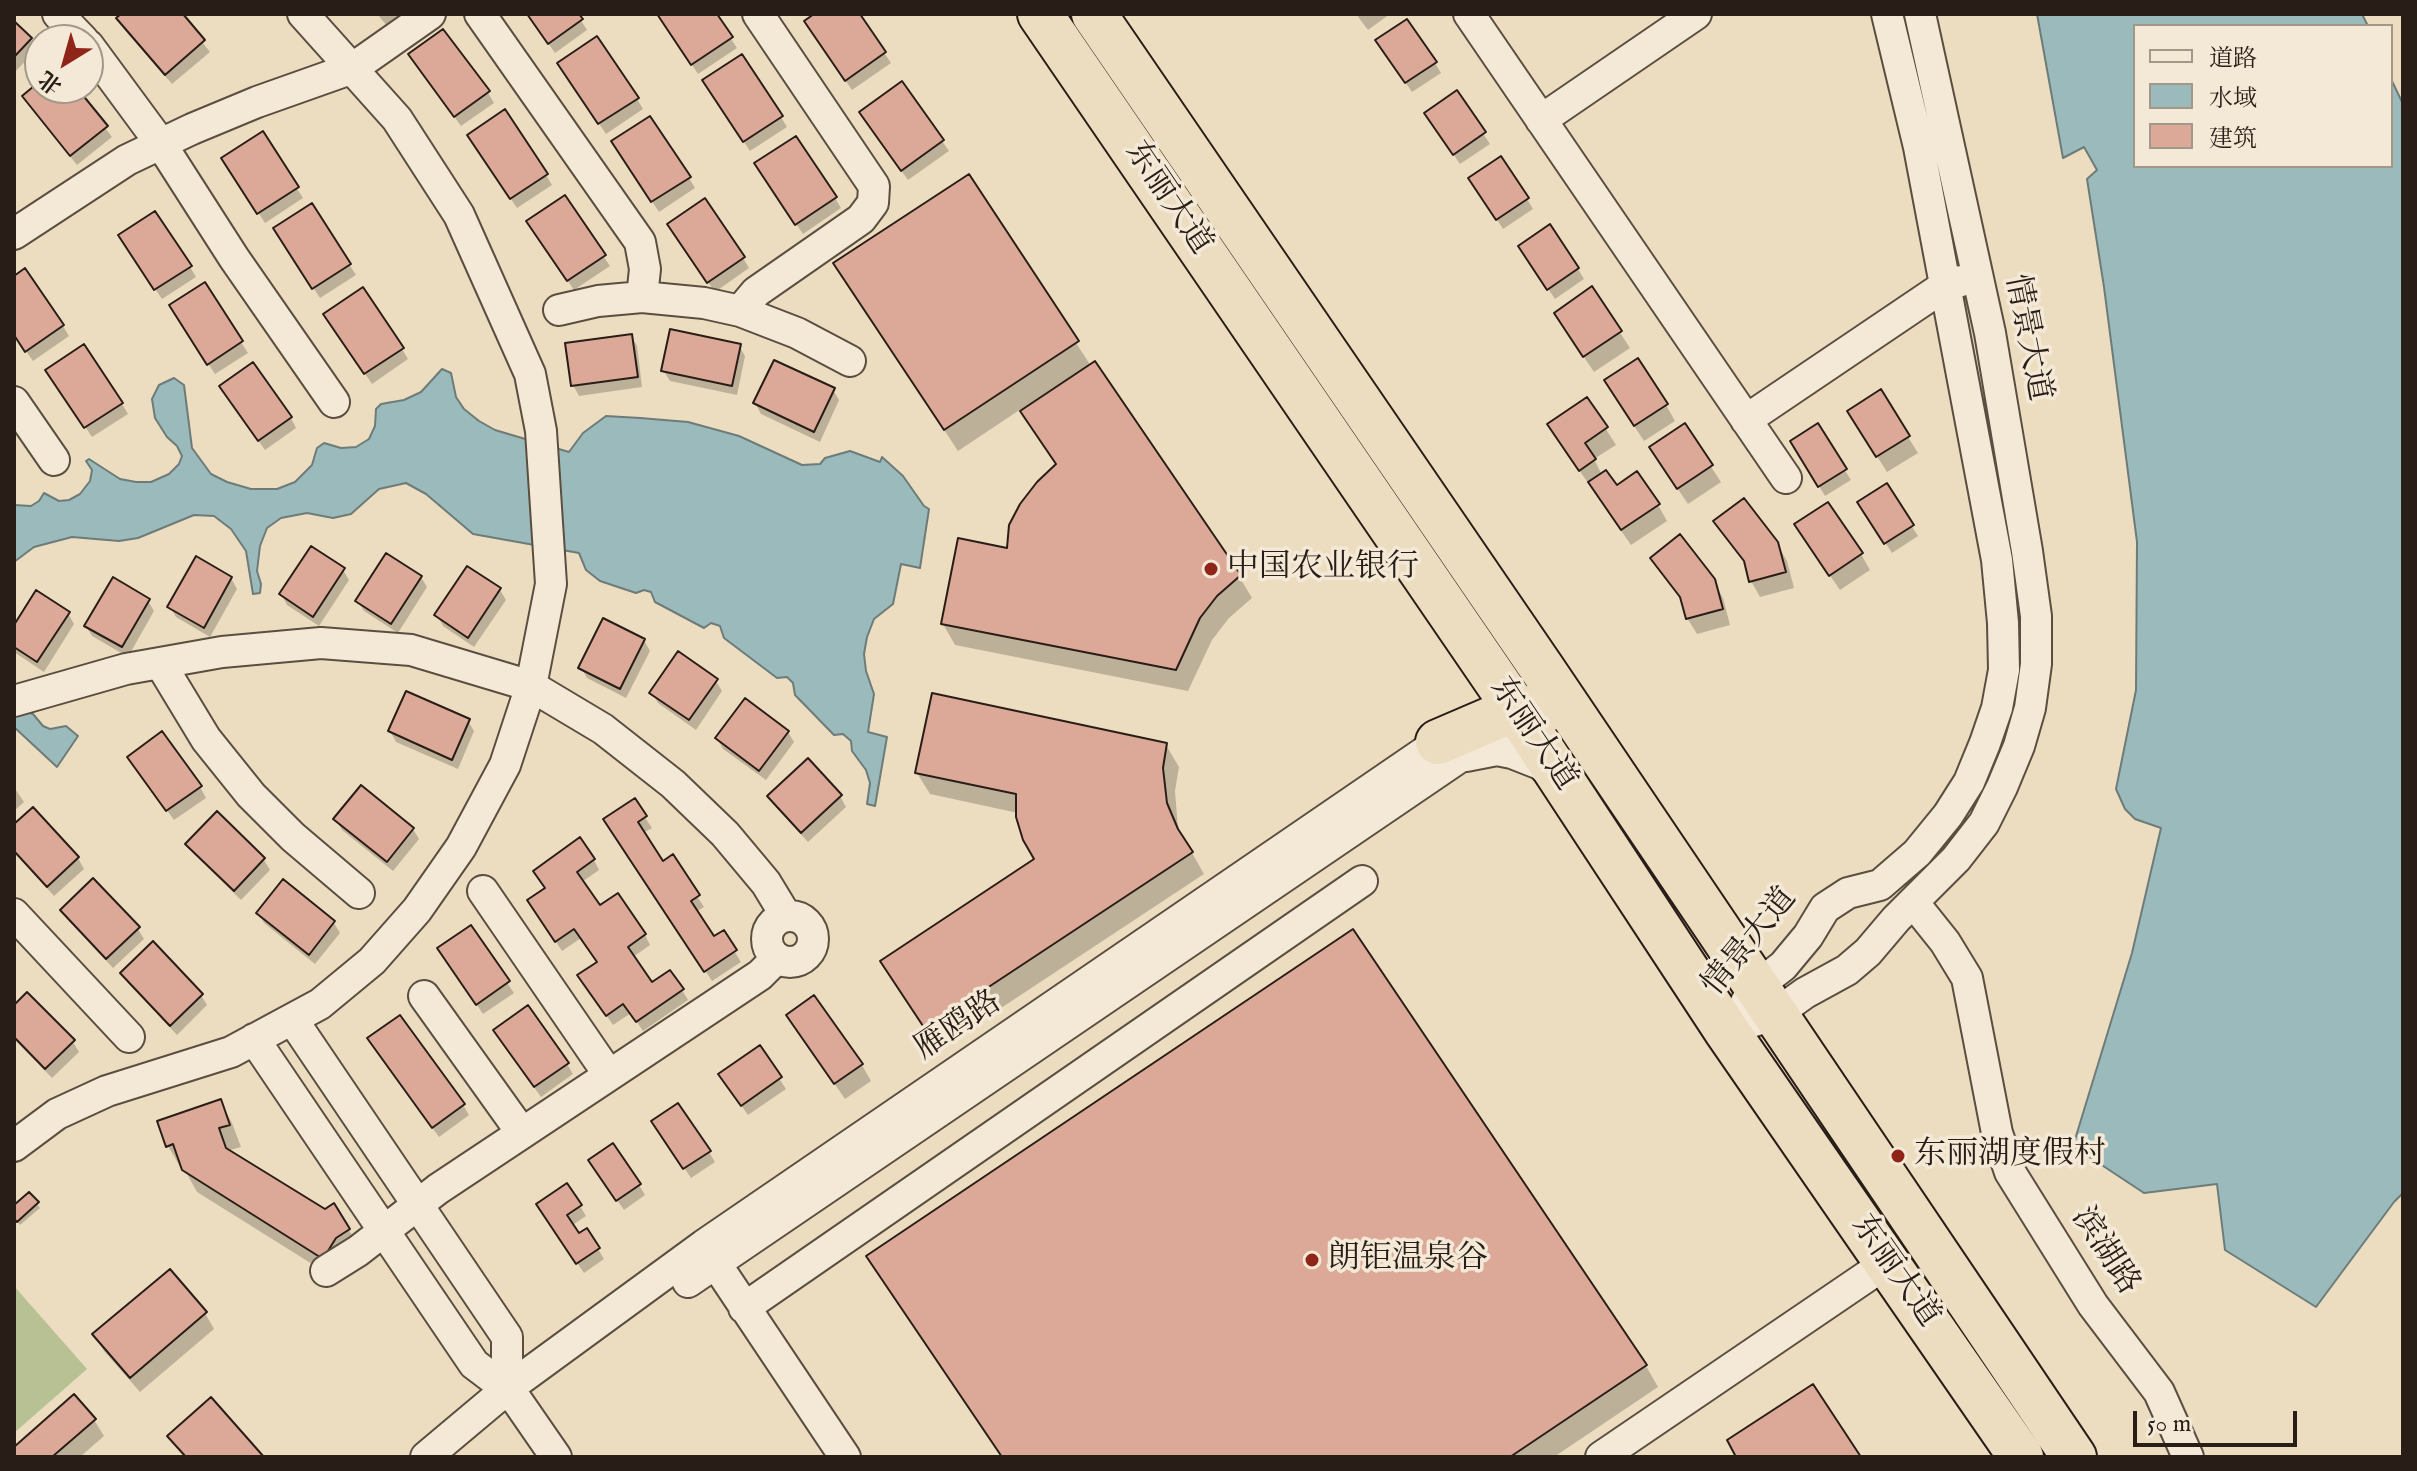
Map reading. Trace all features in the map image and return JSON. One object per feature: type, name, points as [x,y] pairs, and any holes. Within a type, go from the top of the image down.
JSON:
[{"type":"highway","name":"东丽大道","points":[[1040,14],[1529,698],[1603,760],[2074,1457]]},
{"type":"highway","name":"东丽大道","points":[[1094,14],[1529,698],[1566,787],[1726,1030],[2021,1457]]},
{"type":"highway","points":[[1446,752],[1529,698]]},
{"type":"street","points":[[14,1146],[57,1114],[107,1091],[231,1052],[320,1004],[372,961],[417,910],[461,847],[505,765],[531,686],[551,584],[541,431],[530,374],[459,215],[397,119],[303,14]]},
{"type":"street","points":[[14,234],[127,160],[257,102],[353,68],[430,14]]},
{"type":"street","points":[[480,14],[640,242],[645,269],[642,297]]},
{"type":"street","points":[[740,311],[756,292],[861,219],[873,203],[874,186],[758,14]]},
{"type":"street","points":[[1469,14],[1786,478]]},
{"type":"street","points":[[1541,120],[1696,14]]},
{"type":"street","name":"情景大道","points":[[1726,1030],[1766,1000],[1783,966],[1808,936],[1825,908],[1848,893],[1880,885],[1917,853],[1948,815],[1969,782],[1997,708],[2004,670],[1997,560],[1919,147],[1887,14]]},
{"type":"street","name":"情景大道","points":[[1766,1000],[1805,993],[1847,970],[1956,859],[1984,823],[2019,746],[2030,708],[2036,664],[2036,616],[2032,589],[1990,333],[1920,14]]},
{"type":"street","points":[[104,67],[161,144],[234,258],[334,402]]},
{"type":"street","points":[[1746,420],[1946,285],[1978,276]]},
{"type":"street","points":[[559,310],[598,301],[642,297],[704,303],[740,311],[797,333],[850,361]]},
{"type":"street","points":[[14,402],[54,460]]},
{"type":"street","points":[[2000,592],[2032,589]]},
{"type":"street","points":[[20,699],[126,669],[222,652],[321,643],[411,650],[531,686],[603,729],[673,784],[725,834],[766,883],[786,916],[805,920],[811,928],[812,948],[801,960],[793,962],[777,958],[760,975],[522,1133],[326,1271]]},
{"type":"street","points":[[160,663],[206,739],[251,795],[293,837],[359,893]]},
{"type":"street","name":"雁鸥路","points":[[426,1457],[710,1254],[1446,752],[1497,750],[1512,753],[1540,764],[1566,787]]},
{"type":"street","points":[[744,1308],[1362,881]]},
{"type":"street","points":[[483,891],[609,1075]]},
{"type":"street","name":"滨湖路","points":[[1913,902],[1945,942],[1967,978],[1997,1133],[2010,1172],[2093,1305],[2159,1392],[2188,1457]]},
{"type":"street","points":[[14,914],[129,1037]]},
{"type":"street","points":[[424,996],[522,1133]]},
{"type":"street","points":[[292,1019],[507,1337],[512,1395]]},
{"type":"street","points":[[254,1039],[474,1364],[512,1395],[556,1457]]},
{"type":"street","points":[[710,1254],[845,1457]]},
{"type":"street","points":[[1601,1457],[1888,1262]]},
{"type":"street","name":"雁鸥路","points":[[452,1457],[512,1395]]},
{"type":"green space","points":[[14,1286],[87,1369],[14,1433]]},
{"type":"water","points":[[2037,14],[2362,14],[2367,24],[2133,24],[2133,168],[2393,168],[2393,83],[2403,104],[2403,1193],[2316,1307],[2225,1250],[2217,1184],[2144,1193],[2073,1146],[2132,953],[2161,828],[2135,819],[2125,809],[2116,789],[2136,690],[2137,542],[2087,179],[2097,170],[2084,147],[2063,158]]},
{"type":"water","points":[[442,369],[451,373],[456,397],[464,409],[479,421],[495,430],[569,452],[583,433],[606,416],[640,418],[688,422],[739,436],[802,465],[820,464],[825,458],[850,451],[880,462],[882,457],[903,476],[929,509],[920,568],[901,564],[893,604],[874,619],[867,637],[864,654],[866,671],[874,694],[868,732],[887,737],[875,806],[867,804],[870,783],[866,770],[852,751],[851,741],[843,734],[834,735],[795,695],[793,683],[787,677],[777,678],[724,638],[720,626],[711,623],[704,628],[655,602],[651,592],[644,590],[636,593],[600,581],[586,570],[579,553],[473,534],[426,494],[406,483],[379,489],[351,514],[333,518],[307,513],[281,518],[267,528],[260,546],[257,571],[260,593],[253,594],[246,551],[231,529],[214,516],[194,515],[138,538],[119,541],[72,537],[34,547],[14,562],[14,505],[31,506],[44,493],[59,501],[80,494],[90,481],[92,470],[86,461],[89,459],[120,479],[136,482],[151,482],[169,474],[179,464],[182,456],[155,418],[152,399],[159,385],[174,378],[184,385],[192,448],[211,474],[251,489],[277,489],[295,482],[312,465],[317,448],[324,443],[341,448],[356,447],[369,439],[375,426],[376,409],[381,404],[404,400],[421,392]]},
{"type":"water","points":[[24,711],[33,714],[43,726],[50,729],[66,726],[78,736],[57,767],[14,727],[14,714]]},
{"type":"building","points":[[121,14],[183,14],[205,40],[165,75],[116,18]]},
{"type":"building","points":[[527,14],[579,14],[583,19],[548,44]]},
{"type":"building","points":[[657,14],[717,14],[733,37],[691,65]]},
{"type":"building","points":[[814,14],[860,14],[886,52],[845,81],[804,21]]},
{"type":"building","points":[[1407,19],[1437,62],[1405,83],[1375,40]]},
{"type":"building","points":[[14,21],[24,30],[24,46],[14,57]]},
{"type":"building","points":[[443,29],[490,91],[454,117],[408,54]]},
{"type":"building","points":[[597,36],[639,98],[598,124],[557,63]]},
{"type":"building","points":[[742,54],[783,116],[743,142],[702,80]]},
{"type":"building","points":[[902,81],[944,140],[901,171],[859,112]]},
{"type":"building","points":[[1457,90],[1486,132],[1453,155],[1424,113]]},
{"type":"building","points":[[28,104],[90,104],[108,126],[70,156]]},
{"type":"building","points":[[505,109],[548,174],[510,199],[467,135]]},
{"type":"building","points":[[650,116],[691,177],[651,202],[611,141]]},
{"type":"building","points":[[263,131],[299,187],[257,214],[221,158]]},
{"type":"building","points":[[796,136],[837,197],[795,225],[754,163]]},
{"type":"building","points":[[1501,156],[1529,198],[1496,220],[1468,178]]},
{"type":"building","points":[[969,174],[1079,341],[944,430],[833,263]]},
{"type":"building","points":[[565,195],[606,255],[567,281],[526,221]]},
{"type":"building","points":[[705,198],[745,257],[707,283],[667,224]]},
{"type":"building","points":[[312,203],[351,264],[312,289],[273,228]]},
{"type":"building","points":[[155,211],[192,266],[154,290],[118,235]]},
{"type":"building","points":[[1550,224],[1579,268],[1547,290],[1518,246]]},
{"type":"building","points":[[25,268],[64,325],[25,352],[14,335],[14,276]]},
{"type":"building","points":[[205,282],[243,341],[207,365],[169,305]]},
{"type":"building","points":[[1592,286],[1622,331],[1583,357],[1554,313]]},
{"type":"building","points":[[363,287],[404,348],[364,374],[323,314]]},
{"type":"building","points":[[670,329],[741,344],[732,386],[661,371]]},
{"type":"building","points":[[632,334],[638,377],[571,386],[565,343]]},
{"type":"building","points":[[84,344],[123,403],[84,428],[45,370]]},
{"type":"building","points":[[1638,358],[1668,404],[1634,426],[1604,380]]},
{"type":"building","points":[[774,360],[835,388],[814,432],[753,403]]},
{"type":"building","points":[[1095,361],[1241,575],[1217,596],[1200,618],[1176,670],[941,624],[958,538],[1007,548],[1009,525],[1020,504],[1056,464],[1020,411]]},
{"type":"building","points":[[253,362],[292,417],[258,441],[219,386]]},
{"type":"building","points":[[1881,389],[1910,436],[1876,457],[1847,411]]},
{"type":"building","points":[[1587,397],[1608,427],[1585,443],[1596,459],[1579,471],[1547,424]]},
{"type":"building","points":[[1685,423],[1713,465],[1677,489],[1649,447]]},
{"type":"building","points":[[1818,423],[1847,469],[1818,487],[1790,441]]},
{"type":"building","points":[[1606,470],[1617,485],[1637,471],[1660,504],[1621,530],[1588,482]]},
{"type":"building","points":[[1887,483],[1914,525],[1884,544],[1857,502]]},
{"type":"building","points":[[1744,498],[1778,542],[1786,572],[1749,582],[1744,561],[1713,521]]},
{"type":"building","points":[[1828,502],[1863,553],[1829,576],[1794,524]]},
{"type":"building","points":[[1680,534],[1715,579],[1723,609],[1686,619],[1680,597],[1650,558]]},
{"type":"building","points":[[311,546],[345,568],[313,617],[279,594]]},
{"type":"building","points":[[386,553],[422,576],[391,624],[355,601]]},
{"type":"building","points":[[196,556],[232,577],[204,628],[167,607]]},
{"type":"building","points":[[467,566],[501,588],[468,638],[434,615]]},
{"type":"building","points":[[113,577],[150,599],[122,647],[84,626]]},
{"type":"building","points":[[36,590],[70,612],[37,662],[14,647],[14,625]]},
{"type":"building","points":[[603,618],[645,639],[620,689],[578,668]]},
{"type":"building","points":[[678,651],[718,679],[689,720],[649,693]]},
{"type":"building","points":[[406,691],[470,719],[452,760],[388,731]]},
{"type":"building","points":[[932,693],[1167,743],[1163,768],[1167,803],[1178,829],[1193,852],[925,1029],[880,961],[1034,859],[1023,840],[1016,817],[1016,794],[915,773]]},
{"type":"building","points":[[745,698],[789,731],[759,771],[715,738]]},
{"type":"building","points":[[162,731],[202,786],[166,811],[127,757]]},
{"type":"building","points":[[808,758],[842,795],[801,833],[767,796]]},
{"type":"building","points":[[361,785],[414,828],[387,862],[333,819]]},
{"type":"building","points":[[635,798],[647,816],[638,822],[663,861],[673,854],[700,895],[691,901],[714,936],[724,930],[737,950],[704,972],[603,819]]},
{"type":"building","points":[[33,807],[79,857],[47,887],[14,851],[14,824]]},
{"type":"building","points":[[217,811],[265,858],[234,891],[185,844]]},
{"type":"building","points":[[580,837],[595,859],[577,872],[600,905],[618,893],[646,934],[628,947],[652,982],[670,970],[684,989],[636,1022],[623,1004],[606,1016],[577,975],[597,962],[574,929],[555,942],[527,900],[545,888],[533,871]]},
{"type":"building","points":[[93,878],[140,927],[106,959],[60,910]]},
{"type":"building","points":[[283,879],[335,921],[309,955],[256,913]]},
{"type":"building","points":[[471,925],[510,981],[476,1005],[437,948]]},
{"type":"building","points":[[1353,929],[1647,1365],[1510,1457],[1002,1457],[866,1256]]},
{"type":"building","points":[[153,941],[203,994],[170,1026],[120,973]]},
{"type":"building","points":[[27,992],[75,1040],[45,1069],[14,1037],[14,1005]]},
{"type":"building","points":[[814,995],[863,1064],[834,1084],[786,1015]]},
{"type":"building","points":[[528,1005],[569,1063],[534,1087],[493,1030]]},
{"type":"building","points":[[400,1015],[465,1104],[432,1128],[367,1038]]},
{"type":"building","points":[[760,1045],[782,1077],[741,1106],[718,1074]]},
{"type":"building","points":[[221,1099],[230,1125],[219,1128],[226,1148],[325,1209],[334,1203],[350,1229],[336,1238],[323,1259],[182,1170],[173,1144],[166,1147],[157,1121]]},
{"type":"building","points":[[678,1103],[711,1151],[683,1169],[651,1121]]},
{"type":"building","points":[[613,1143],[641,1184],[616,1201],[588,1160]]},
{"type":"building","points":[[567,1183],[582,1205],[567,1215],[579,1233],[587,1228],[600,1248],[576,1264],[536,1204]]},
{"type":"building","points":[[29,1192],[39,1202],[17,1222],[14,1219],[14,1205]]},
{"type":"building","points":[[170,1269],[207,1312],[130,1378],[92,1334]]},
{"type":"building","points":[[1813,1384],[1861,1457],[1736,1457],[1727,1440]]},
{"type":"building","points":[[74,1394],[96,1419],[52,1457],[14,1457],[14,1447]]},
{"type":"building","points":[[211,1397],[264,1457],[186,1457],[167,1436]]},
{"type":"place","name":"中国农业银行","points":[[1211,569]]},
{"type":"place","name":"东丽湖度假村","points":[[1898,1156]]},
{"type":"place","name":"朗钜温泉谷","points":[[1312,1260]]}]
